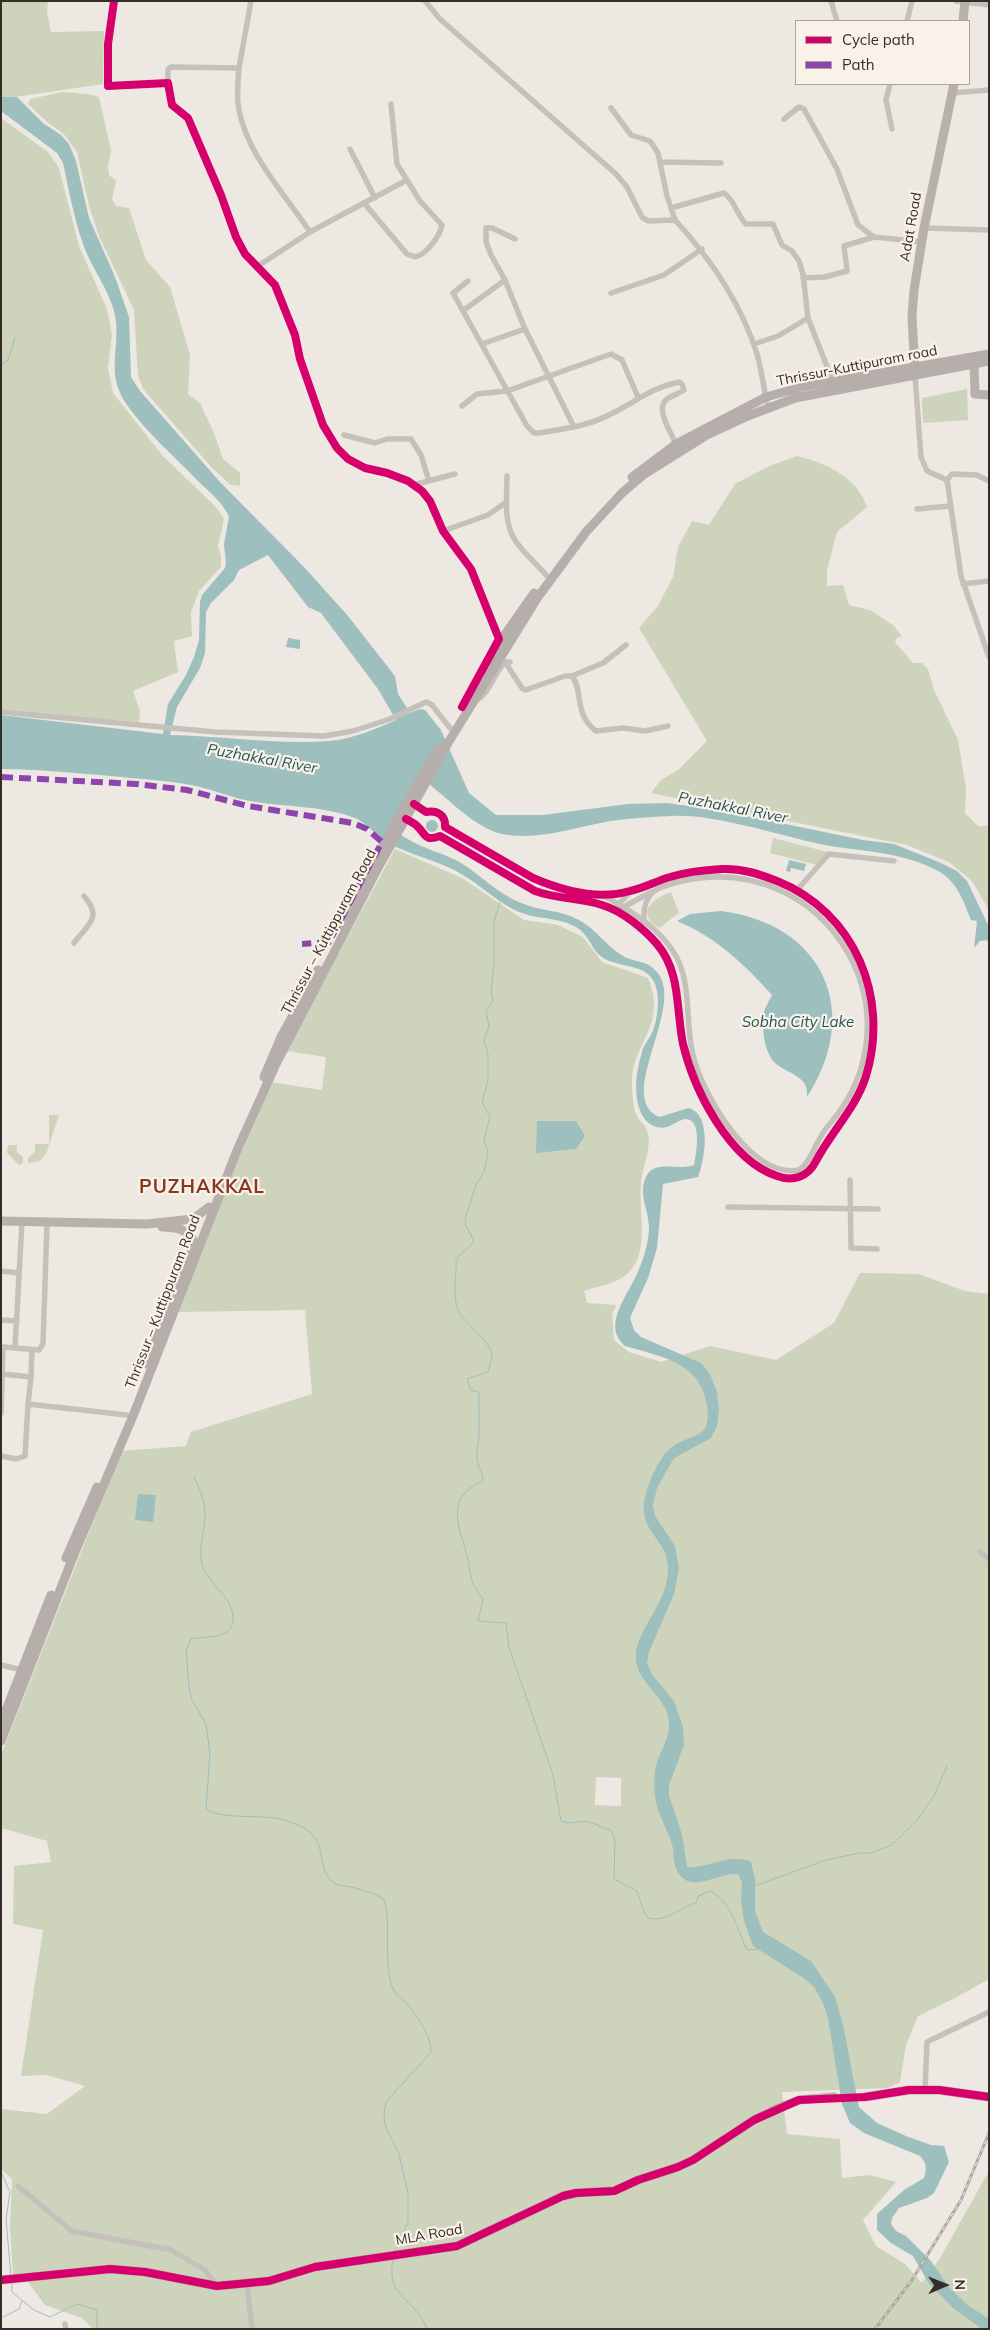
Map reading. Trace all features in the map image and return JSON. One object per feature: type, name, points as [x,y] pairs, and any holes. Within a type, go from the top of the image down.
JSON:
[{"type":"main road","name":"Thrissur-Kuttipuram road","points":[[452,730],[462,707],[501,641],[572,540],[621,487],[641,469],[676,444],[766,398],[802,387],[915,372],[989,354]]},
{"type":"main road","points":[[401,822],[452,730],[543,589],[586,532],[622,493],[643,475],[688,446],[768,407],[794,398],[915,372],[974,364],[989,360]]},
{"type":"main road","points":[[421,784],[448,743],[452,730]]},
{"type":"main road","name":"Thrissur – Kuttippuram Road","points":[[1,1723],[70,1546],[127,1415],[176,1286],[273,1063],[377,864],[401,822],[414,804],[421,784]]},
{"type":"main road","name":"Thrissur – Kuttippuram Road","points":[[1,1741],[72,1560],[133,1416],[273,1063]]},
{"type":"street","points":[[114,1],[108,44],[108,86],[168,83]]},
{"type":"street","points":[[250,1],[239,68],[238,108],[249,140],[258,157],[310,232]]},
{"type":"street","points":[[425,1],[440,20],[616,174],[627,187],[642,218],[648,221],[675,220]]},
{"type":"street","points":[[831,1],[837,20]]},
{"type":"street","points":[[907,20],[912,1]]},
{"type":"street","points":[[962,20],[962,2],[989,6]]},
{"type":"street","points":[[239,68],[171,67],[168,69],[168,83],[172,106],[188,118],[221,195],[236,237],[245,254],[275,285],[286,310],[323,425],[337,448],[348,459],[365,468],[387,473],[413,485],[430,501],[444,532],[471,569],[498,638],[462,707]]},
{"type":"street","points":[[890,85],[886,100],[892,129]]},
{"type":"street","points":[[953,88],[989,90]]},
{"type":"street","name":"Adat Road","points":[[915,372],[912,303],[924,228],[953,88]]},
{"type":"street","points":[[364,203],[407,254],[416,257],[422,255],[440,233],[442,225],[420,201],[397,164],[391,104]]},
{"type":"street","points":[[784,120],[799,107],[804,109],[837,170],[858,225],[874,237]]},
{"type":"street","points":[[611,108],[631,135],[650,141],[661,162],[664,185],[675,220],[702,249],[717,274],[735,298],[754,344],[761,368],[768,407]]},
{"type":"street","points":[[350,149],[375,198]]},
{"type":"street","points":[[661,162],[721,163]]},
{"type":"street","points":[[258,266],[310,232],[406,180]]},
{"type":"street","points":[[671,208],[720,193],[727,194],[741,219],[746,224],[773,224],[782,245],[792,251],[799,261],[808,318],[833,382]]},
{"type":"street","points":[[515,238],[492,228],[486,228],[486,242],[491,256],[505,280],[525,329],[574,427]]},
{"type":"street","points":[[924,228],[986,230]]},
{"type":"street","points":[[803,278],[824,277],[847,271],[844,246],[874,237],[922,242]]},
{"type":"street","points":[[611,293],[664,275],[702,249]]},
{"type":"street","points":[[464,310],[505,280]]},
{"type":"street","points":[[468,281],[453,293],[527,426],[534,433],[574,427],[606,416],[638,397],[674,383],[682,384],[684,390],[664,401],[662,406],[664,418],[676,444]]},
{"type":"street","points":[[754,344],[778,336],[808,318]]},
{"type":"street","points":[[482,344],[525,329]]},
{"type":"street","points":[[462,406],[477,394],[508,391],[611,354],[622,360],[638,397]]},
{"type":"street","points":[[974,364],[975,394],[989,394]]},
{"type":"street","points":[[915,372],[921,457],[927,471],[947,480]]},
{"type":"street","points":[[344,435],[375,443],[387,439],[411,439],[421,455],[429,481]]},
{"type":"street","points":[[413,485],[455,474]]},
{"type":"street","points":[[989,481],[977,475],[952,474],[947,480],[963,584],[989,657]]},
{"type":"street","points":[[507,476],[505,504],[515,541],[546,575]]},
{"type":"street","points":[[444,532],[488,515],[505,504]]},
{"type":"street","points":[[917,509],[950,506]]},
{"type":"street","points":[[963,584],[989,581]]},
{"type":"street","points":[[471,703],[483,696],[499,669],[508,662],[522,688],[526,690],[566,676],[572,676],[603,663],[626,645]]},
{"type":"street","points":[[572,676],[583,714],[590,726],[596,731],[623,728],[645,731],[668,726]]},
{"type":"street","points":[[1,712],[223,733],[324,736],[353,731],[390,720],[426,702],[432,705],[452,730]]},
{"type":"street","points":[[414,804],[426,812],[433,811],[439,813],[444,818],[446,827],[534,878],[548,884],[602,896],[617,903],[623,908],[655,930],[676,956],[681,968],[687,997],[693,1056],[708,1094],[742,1142],[766,1164],[786,1171],[799,1170],[804,1166],[821,1134],[839,1114],[856,1082],[864,1056],[867,1023],[860,980],[851,956],[838,936],[804,904],[770,886],[748,879],[714,876],[697,878],[651,892],[635,899],[623,908],[616,911]]},
{"type":"street","points":[[401,822],[419,827],[421,833],[427,838],[440,836],[535,891],[551,897],[604,905],[616,911],[649,935],[659,946],[667,960],[677,992],[683,1042],[699,1091],[719,1124],[738,1148],[765,1172],[785,1178],[796,1178],[809,1172],[828,1138],[850,1109],[866,1076],[872,1048],[873,1013],[867,978],[861,960],[850,941],[821,907],[797,890],[762,875],[745,871],[724,869],[670,877],[630,892],[602,896]]},
{"type":"street","points":[[797,890],[829,854],[894,862]]},
{"type":"street","points":[[616,911],[617,903],[630,892]]},
{"type":"street","points":[[644,922],[645,901],[651,892]]},
{"type":"street","points":[[74,943],[94,916],[93,908],[84,896]]},
{"type":"street","points":[[683,1042],[691,1040]]},
{"type":"street","points":[[821,1134],[828,1138]]},
{"type":"street","points":[[738,1148],[742,1142]]},
{"type":"street","points":[[785,1178],[786,1171]]},
{"type":"street","points":[[850,1180],[851,1248],[877,1249]]},
{"type":"street","points":[[1,1221],[47,1224],[147,1224],[193,1219],[209,1207]]},
{"type":"street","points":[[728,1207],[878,1209]]},
{"type":"street","points":[[15,1348],[22,1222]]},
{"type":"street","points":[[1,1413],[3,1347],[32,1350],[41,1348],[43,1344],[47,1224]]},
{"type":"street","points":[[147,1224],[181,1229],[190,1234],[195,1243]]},
{"type":"street","points":[[1,1271],[19,1272]]},
{"type":"street","points":[[1,1320],[17,1321]]},
{"type":"street","points":[[1,1456],[16,1460],[25,1456],[32,1350]]},
{"type":"street","points":[[2,1374],[31,1377]]},
{"type":"street","points":[[28,1404],[127,1415]]},
{"type":"street","points":[[980,1552],[989,1559]]},
{"type":"street","points":[[1,1665],[22,1670]]},
{"type":"street","points":[[925,2091],[926,2042],[989,2012]]},
{"type":"street","points":[[834,2098],[865,2097],[909,2090],[989,2097]]},
{"type":"street","name":"MLA Road","points":[[1,2280],[94,2270],[127,2269],[217,2286],[247,2284],[269,2281],[315,2267],[457,2246],[563,2196],[576,2193],[614,2191],[638,2180],[678,2167],[693,2160],[754,2120],[799,2100],[834,2098]]},
{"type":"street","points":[[18,2186],[72,2231],[171,2250],[205,2270],[217,2286]]},
{"type":"street","points":[[247,2284],[252,2329]]},
{"type":"green space","points":[[1,1],[48,1],[47,12],[51,32],[104,31],[103,84],[1,99]]},
{"type":"green space","points":[[63,92],[99,97],[111,150],[108,166],[109,175],[116,181],[112,199],[116,206],[129,208],[146,260],[170,287],[190,355],[188,394],[200,403],[214,433],[223,459],[240,473],[240,486],[231,485],[213,469],[144,390],[138,376],[134,310],[99,236],[89,206],[77,152],[64,134],[47,122],[28,104],[30,99]]},
{"type":"green space","points":[[1,118],[48,152],[59,168],[79,246],[107,309],[112,335],[108,368],[113,393],[163,456],[217,508],[224,519],[218,546],[221,567],[199,591],[191,612],[192,636],[174,641],[178,672],[133,691],[140,711],[139,722],[1,711]]},
{"type":"green space","points":[[967,389],[968,420],[923,423],[922,398]]},
{"type":"green space","points":[[797,456],[829,467],[839,473],[856,487],[867,507],[837,532],[827,570],[827,586],[843,585],[849,605],[870,610],[893,625],[902,636],[897,638],[895,642],[913,663],[922,663],[928,669],[934,690],[958,740],[966,789],[965,813],[978,826],[989,826],[989,910],[972,881],[949,862],[907,845],[651,793],[661,780],[678,770],[707,741],[639,628],[658,606],[673,577],[678,547],[692,521],[709,525],[735,484],[769,466]]},
{"type":"green space","points":[[773,838],[828,852],[817,865],[770,853]]},
{"type":"green space","points":[[395,849],[462,878],[524,920],[558,925],[583,937],[602,962],[648,978],[653,995],[654,1009],[652,1022],[637,1056],[632,1083],[635,1109],[638,1118],[645,1127],[649,1142],[641,1184],[642,1236],[640,1249],[637,1261],[630,1271],[620,1279],[584,1291],[587,1303],[617,1305],[612,1314],[614,1340],[629,1352],[661,1362],[710,1346],[776,1360],[834,1323],[860,1273],[919,1274],[965,1291],[989,1294],[989,1979],[918,2016],[906,2045],[900,2082],[888,2088],[782,2092],[787,2134],[840,2139],[842,2178],[869,2175],[896,2182],[863,2220],[876,2246],[905,2264],[922,2283],[939,2260],[989,2171],[989,2329],[93,2329],[82,2318],[45,2305],[22,2274],[13,2274],[10,2227],[12,2179],[1,2169],[1,2109],[47,2114],[85,2086],[46,2075],[21,2076],[43,1930],[13,1924],[14,1866],[51,1862],[47,1841],[1,1828],[1,1755],[121,1451],[186,1446],[191,1432],[312,1394],[305,1310],[176,1312],[270,1082],[322,1090],[326,1057],[286,1051]],"holes":[[[596,1777],[621,1778],[621,1806],[595,1805]]]},
{"type":"green space","points":[[671,892],[679,913],[659,928],[648,917],[647,912],[649,907],[658,898]]},
{"type":"green space","points":[[49,1115],[59,1115],[46,1154],[40,1161],[28,1163],[28,1158],[35,1152],[35,1144],[49,1144]]},
{"type":"green space","points":[[8,1145],[17,1145],[17,1152],[23,1157],[23,1163],[19,1165],[7,1153]]},
{"type":"water","name":"Puzhakkal River","points":[[1,97],[17,97],[43,123],[61,135],[69,144],[76,161],[89,218],[115,277],[129,317],[131,377],[140,391],[220,482],[304,567],[348,616],[395,676],[398,694],[410,713],[420,709],[425,710],[441,730],[469,793],[496,815],[543,815],[628,804],[668,803],[722,811],[863,840],[894,844],[957,871],[967,881],[989,927],[989,942],[986,940],[980,941],[974,948],[977,921],[971,920],[959,892],[950,880],[945,875],[924,864],[881,853],[820,844],[708,818],[672,816],[642,818],[611,821],[543,835],[516,836],[491,831],[481,825],[421,778],[390,822],[404,837],[461,863],[497,890],[513,899],[528,906],[565,914],[579,920],[623,956],[654,969],[663,984],[664,1003],[647,1069],[644,1090],[647,1106],[659,1117],[689,1108],[696,1112],[704,1128],[703,1160],[698,1177],[663,1184],[657,1248],[648,1278],[630,1318],[634,1330],[641,1337],[701,1363],[710,1374],[717,1392],[719,1409],[717,1426],[711,1438],[674,1458],[657,1488],[653,1505],[655,1516],[675,1546],[679,1568],[674,1594],[649,1652],[647,1663],[653,1676],[674,1701],[683,1727],[684,1745],[669,1785],[669,1796],[682,1834],[687,1867],[703,1866],[735,1859],[751,1862],[755,1879],[755,1911],[763,1932],[811,1961],[835,1997],[843,2025],[859,2107],[877,2123],[931,2145],[944,2146],[949,2162],[934,2193],[927,2198],[899,2208],[892,2218],[891,2224],[896,2231],[906,2236],[931,2261],[948,2286],[966,2304],[989,2319],[989,2329],[982,2329],[953,2308],[928,2282],[913,2256],[891,2243],[877,2230],[877,2214],[904,2190],[924,2178],[926,2169],[924,2161],[920,2156],[864,2133],[850,2123],[842,2104],[828,2018],[823,2003],[814,1987],[802,1977],[753,1946],[744,1920],[741,1900],[742,1883],[738,1874],[693,1882],[687,1881],[678,1873],[674,1862],[673,1848],[655,1798],[656,1765],[666,1741],[669,1722],[663,1704],[640,1672],[636,1663],[636,1653],[642,1633],[663,1593],[668,1569],[667,1558],[663,1549],[645,1519],[645,1497],[652,1477],[662,1458],[671,1448],[700,1433],[707,1423],[708,1414],[702,1388],[695,1377],[675,1362],[625,1346],[618,1337],[616,1328],[616,1318],[639,1269],[647,1243],[649,1221],[643,1194],[644,1181],[647,1175],[656,1168],[688,1167],[694,1165],[696,1153],[696,1130],[691,1120],[680,1120],[667,1127],[657,1127],[648,1122],[639,1109],[636,1085],[639,1065],[643,1049],[653,1031],[657,1012],[658,998],[656,985],[653,980],[643,971],[602,957],[584,933],[574,926],[519,912],[454,870],[404,851],[385,841],[359,820],[343,814],[318,809],[248,801],[199,787],[171,782],[56,771],[1,769],[1,715],[163,734],[168,704],[186,675],[199,640],[200,602],[202,595],[225,568],[224,544],[229,517],[215,497],[160,444],[127,405],[117,384],[115,374],[116,321],[114,311],[107,292],[83,244],[74,214],[63,163],[57,153],[1,111]],"holes":[[[268,555],[308,607],[321,613],[378,689],[396,720],[355,736],[330,741],[290,742],[170,735],[177,707],[200,668],[205,653],[206,612],[211,603],[234,580],[239,570]]]},
{"type":"water","points":[[288,638],[300,640],[300,649],[286,647]]},
{"type":"water","points":[[430,820],[434,820],[438,826],[434,832],[430,832],[426,828],[426,824]]},
{"type":"water","points":[[789,860],[806,864],[804,871],[791,868],[790,872],[786,871]]},
{"type":"water","name":"Sobha City Lake","points":[[721,911],[756,919],[785,933],[808,953],[823,977],[831,1004],[832,1033],[824,1065],[807,1097],[805,1084],[801,1079],[774,1062],[766,1047],[763,1017],[765,1008],[772,995],[729,952],[704,935],[677,921],[690,914]]},
{"type":"water","points":[[537,1121],[576,1121],[585,1136],[576,1149],[536,1153]]},
{"type":"water","points":[[138,1494],[156,1495],[153,1522],[135,1520]]},
{"type":"waterway","points":[[1,364],[8,360],[15,338]]},
{"type":"waterway","points":[[500,902],[494,921],[494,963],[491,992],[493,1000],[486,1012],[489,1026],[484,1041],[488,1054],[488,1081],[482,1102],[490,1117],[484,1139],[488,1153],[484,1172],[476,1185],[466,1216],[465,1224],[473,1239],[473,1243],[456,1259],[455,1285],[455,1298],[458,1310],[466,1322],[484,1339],[491,1351],[492,1357],[488,1372],[467,1379],[471,1390],[479,1394],[477,1458],[483,1481],[470,1488],[462,1497],[458,1506],[459,1527],[472,1581],[483,1599],[478,1621],[506,1623],[509,1647],[553,1775],[561,1821],[569,1823],[587,1821],[612,1831],[615,1841],[614,1879],[637,1891],[648,1918],[667,1917],[696,1903],[698,1896],[711,1891],[729,1909],[747,1950],[759,1949]]},
{"type":"waterway","points":[[194,1477],[205,1507],[201,1547],[202,1564],[230,1605],[233,1621],[231,1627],[222,1634],[191,1639],[186,1650],[192,1700],[206,1724],[210,1753],[206,1808],[212,1812],[232,1816],[279,1819],[304,1828],[316,1839],[326,1874],[330,1880],[338,1885],[351,1887],[384,1899],[390,1981],[395,1993],[418,2018],[431,2046],[431,2052],[386,2102],[384,2113],[385,2125],[399,2154],[408,2193],[408,2223],[395,2250]]},
{"type":"waterway","points":[[754,1886],[826,1860],[860,1853],[871,1853],[892,1845],[918,1819],[934,1796],[947,1766]]},
{"type":"waterway","points":[[1,2172],[10,2192],[6,2219],[11,2276]]},
{"type":"waterway","points":[[393,2260],[393,2283],[397,2291],[422,2318],[427,2329]]},
{"type":"waterway","points":[[12,2283],[12,2292],[34,2310],[50,2317],[77,2304],[97,2310],[97,2329]]},
{"type":"waterway","points":[[1,2318],[19,2309],[22,2301]]},
{"type":"railway","points":[[875,2329],[912,2280],[961,2200],[989,2133]]},
{"type":"marked path","points":[[1,777],[136,784],[187,790],[248,806],[353,823],[367,829],[382,842],[329,942],[302,944]]},
{"type":"cycle path","points":[[114,1],[108,44],[108,86],[168,83],[172,105],[188,118],[221,195],[236,237],[245,254],[275,285],[295,335],[300,359],[323,425],[337,448],[348,459],[365,468],[387,473],[408,481],[422,491],[430,501],[443,531],[471,569],[499,639],[462,707]]},
{"type":"cycle path","points":[[406,819],[416,825],[428,838],[440,836],[535,891],[602,905],[617,911],[639,926],[657,944],[665,955],[670,967],[674,979],[683,1044],[688,1062],[705,1102],[716,1121],[729,1139],[760,1168],[783,1178],[800,1177],[809,1171],[862,1088],[872,1046],[873,1017],[869,988],[860,961],[846,936],[827,914],[804,895],[777,881],[736,869],[715,869],[682,874],[618,894],[581,893],[556,887],[533,878],[445,827],[444,819],[440,814],[426,812],[414,804]]},
{"type":"cycle path","points":[[1,2280],[110,2269],[145,2272],[217,2286],[269,2281],[315,2267],[457,2246],[563,2196],[576,2193],[614,2191],[638,2180],[678,2167],[693,2160],[754,2120],[799,2100],[865,2097],[909,2090],[939,2090],[989,2097]]},
{"type":"district","name":"PUZHAKKAL","points":[[202,1187]]}]
